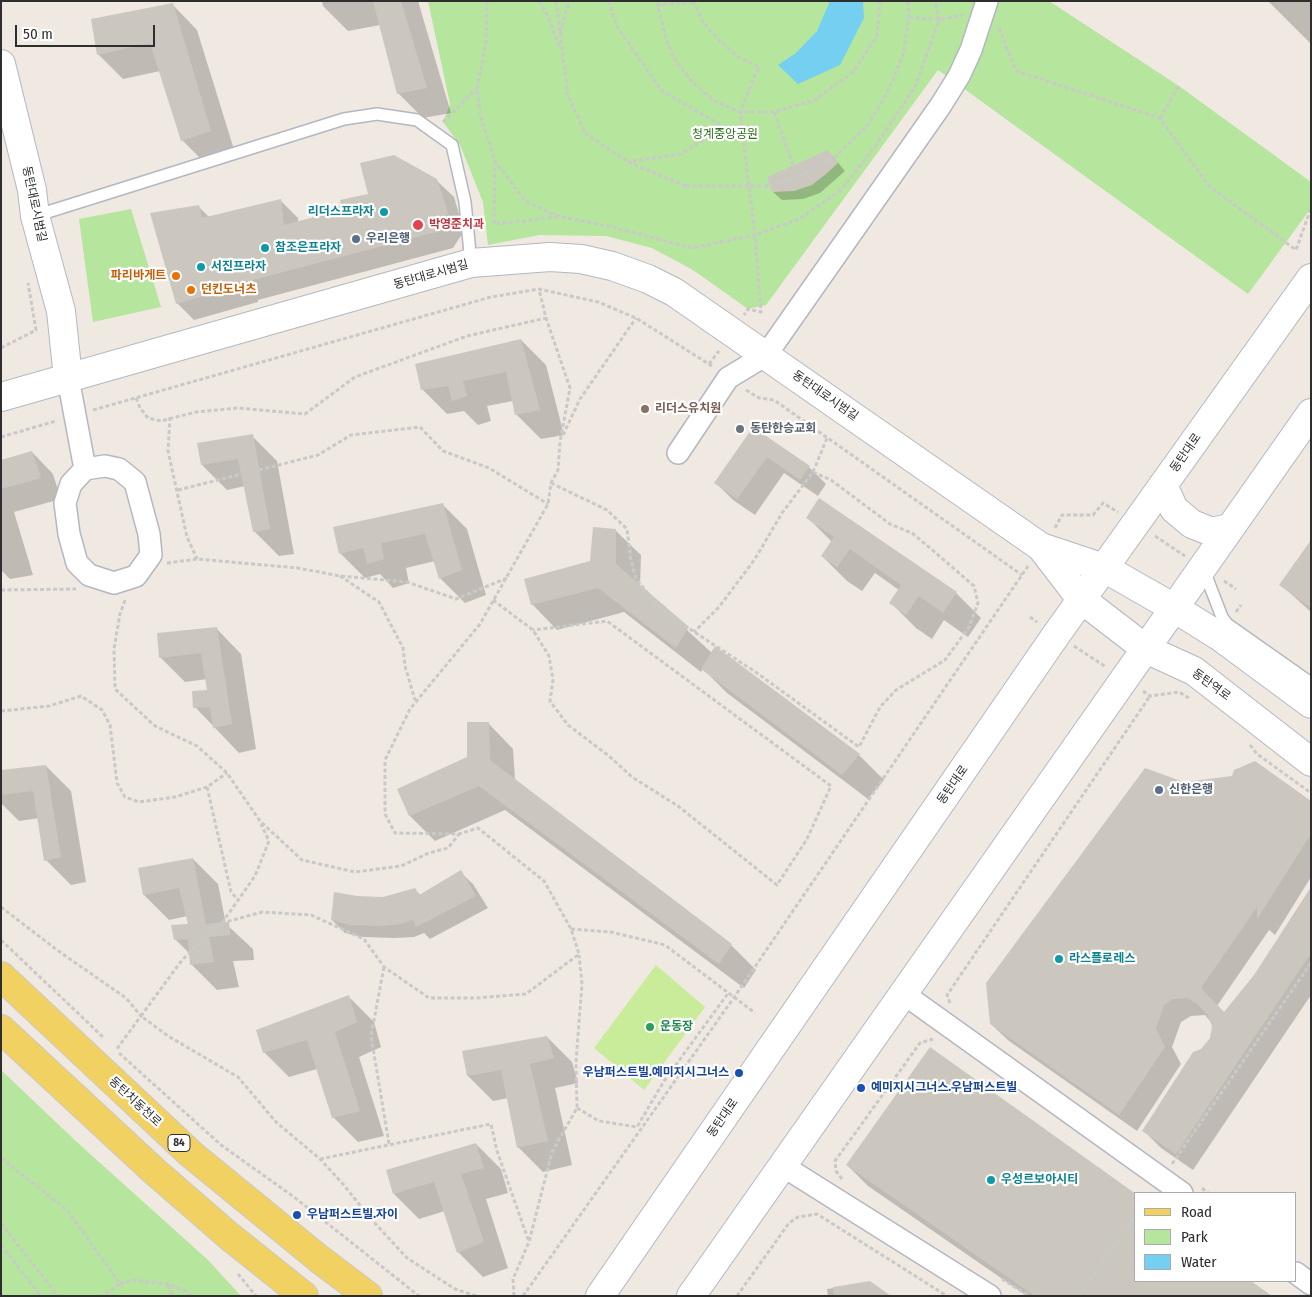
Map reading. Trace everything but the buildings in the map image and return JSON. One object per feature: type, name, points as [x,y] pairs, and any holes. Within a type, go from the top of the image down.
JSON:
[{"type":"main road","name":"동탄대로시범길","points":[[1,64],[32,190],[34,216],[61,311],[68,378],[470,263],[550,257],[612,266],[648,278],[674,292],[1041,547],[1104,568],[1174,608],[1219,636],[1311,704]]},
{"type":"main road","name":"동탄대로","points":[[600,1296],[1081,598],[1311,278]]},
{"type":"main road","points":[[1,397],[68,378]]},
{"type":"main road","points":[[691,1296],[1311,413]]},
{"type":"main road","points":[[1163,485],[1174,509],[1192,524],[1212,532],[1230,528]]},
{"type":"main road","name":"동탄대로시범길","points":[[1041,547],[1081,598]]},
{"type":"main road","name":"동탄역로","points":[[1081,598],[1146,649],[1194,671],[1311,762]]},
{"type":"main road","name":"동탄치동천로","points":[[1,976],[192,1155],[318,1258],[368,1296]]},
{"type":"main road","points":[[1,1029],[152,1170],[229,1236],[304,1296]]},
{"type":"street","points":[[678,453],[728,378],[766,355],[941,105],[959,76],[984,10]]},
{"type":"street","points":[[68,378],[84,469],[71,484],[65,503],[69,534],[77,563],[89,575],[114,583],[136,576],[151,555],[149,534],[135,482],[119,469],[105,466],[84,469]]},
{"type":"street","points":[[904,994],[1181,1192]]},
{"type":"street","points":[[783,1166],[990,1296]]},
{"type":"street","points":[[1297,1274],[1311,1284]]},
{"type":"lane","points":[[34,216],[344,119],[377,114],[417,120],[452,145],[465,202],[470,263]]},
{"type":"lane","points":[[1202,567],[1222,617],[1227,624],[1311,683]]},
{"type":"path","points":[[487,1],[486,42],[477,89],[481,118],[495,161],[525,201],[557,216],[612,227],[692,248],[755,235],[799,219],[841,190],[876,145],[915,87],[939,20],[935,1]]},
{"type":"path","points":[[539,1],[546,12],[562,54]]},
{"type":"path","points":[[556,1],[568,95],[586,133],[628,162],[686,186],[769,186],[798,177],[834,158],[868,125],[887,93],[903,55],[909,18],[908,1]]},
{"type":"path","points":[[559,36],[569,1]]},
{"type":"path","points":[[608,1],[618,28],[661,90],[724,127],[681,154],[628,162]]},
{"type":"path","points":[[748,309],[761,312],[755,235],[740,112],[759,67],[737,56],[718,39],[702,22],[693,2],[658,5],[666,40],[677,62],[695,85],[718,103],[740,112],[774,112],[815,100],[853,72],[877,36],[880,1]]},
{"type":"path","points":[[909,18],[939,20],[984,10],[999,28],[1016,72],[1160,118],[1209,186],[1296,250],[1311,208]]},
{"type":"path","points":[[1160,118],[1179,86]]},
{"type":"path","points":[[434,132],[477,89]]},
{"type":"path","points":[[774,112],[792,166]]},
{"type":"path","points":[[495,161],[494,224],[557,216]]},
{"type":"path","points":[[514,1296],[513,1279],[529,1242],[552,1152],[577,1108],[576,1062],[582,984],[579,954],[571,928],[544,881],[478,828],[459,834],[395,833],[385,814],[386,760],[415,700],[480,624],[508,578],[548,504],[551,483],[558,470],[560,442],[570,388],[546,318],[539,290]]},
{"type":"path","points":[[1,437],[491,297],[539,290],[598,302],[636,318],[759,398],[774,400],[1022,575],[735,996],[523,1296]]},
{"type":"path","points":[[136,398],[140,408],[148,418],[161,421],[170,417],[196,412],[238,408],[305,414],[355,377],[467,336],[546,318]]},
{"type":"path","points":[[560,442],[580,399],[636,318]]},
{"type":"path","points":[[170,417],[168,451],[187,536],[197,559]]},
{"type":"path","points":[[259,470],[318,455],[351,435],[420,428],[443,451],[489,468],[548,504]]},
{"type":"path","points":[[694,632],[725,599],[754,559],[782,513],[814,472],[828,438]]},
{"type":"path","points":[[551,483],[607,510],[628,529],[631,560],[636,579],[656,603],[694,632],[859,746],[880,708],[896,690],[945,660],[969,627],[978,603],[974,586],[912,533],[890,524],[831,480],[814,472]]},
{"type":"path","points":[[178,490],[242,474]]},
{"type":"path","points":[[1057,525],[1062,515],[1093,514],[1103,502]]},
{"type":"path","points":[[164,563],[197,559],[298,568],[340,576],[407,582],[456,599],[508,578]]},
{"type":"path","points":[[340,576],[379,602],[404,648],[405,666],[415,700]]},
{"type":"path","points":[[1,590],[82,589]]},
{"type":"path","points":[[116,1050],[182,960],[222,923],[239,901],[255,876],[269,841],[260,821],[227,773],[197,746],[155,726],[115,688],[114,649],[120,614],[129,592]]},
{"type":"path","points":[[493,600],[533,630],[548,656],[553,680],[550,701],[568,725],[586,741],[609,756],[632,777],[678,806],[778,885],[807,839],[831,786],[607,620],[533,630]]},
{"type":"path","points":[[1236,612],[1241,605]]},
{"type":"path","points":[[952,1010],[947,995],[1150,696],[1179,692]]},
{"type":"path","points":[[1,711],[49,706],[81,696],[102,710],[110,725],[117,783],[124,797],[139,802],[174,797],[207,787],[227,773]]},
{"type":"path","points":[[207,787],[230,892],[239,901]]},
{"type":"path","points":[[260,821],[302,860],[355,872],[401,866],[429,853],[448,848],[459,834]]},
{"type":"path","points":[[1,906],[57,950],[126,998],[141,1016],[168,1036],[238,1077],[276,1122],[320,1159],[408,1258],[455,1290],[476,1296]]},
{"type":"path","points":[[222,923],[262,912],[311,915],[364,939],[384,967],[429,998],[476,998],[526,994],[579,954]]},
{"type":"path","points":[[571,928],[611,932],[665,946],[735,996],[755,1013]]},
{"type":"path","points":[[1,940],[116,1050],[221,1145],[294,1197],[419,1296]]},
{"type":"path","points":[[1170,1166],[1311,963]]},
{"type":"path","points":[[384,967],[371,1036],[389,1144]]},
{"type":"path","points":[[577,1108],[599,1121],[637,1127],[664,1081],[728,992]]},
{"type":"path","points":[[843,1180],[836,1171],[835,1161],[920,1043],[936,1038]]},
{"type":"path","points":[[320,1159],[491,1124],[497,1151],[529,1242]]},
{"type":"path","points":[[1,1158],[68,1211],[120,1284]]},
{"type":"path","points":[[737,1296],[789,1223],[798,1217],[817,1214],[947,1296]]},
{"type":"path","points":[[1078,1296],[1134,1218]]},
{"type":"path","points":[[1,1223],[58,1296]]},
{"type":"path","points":[[1,1245],[41,1296]]},
{"type":"path","points":[[102,1296],[120,1284],[132,1280],[168,1284],[186,1291],[190,1296]]},
{"type":"path","points":[[168,1284],[172,1296]]},
{"type":"green space","name":"청계중앙공원","points":[[428,1],[1049,1],[1179,86],[1311,182],[1311,208],[1248,294],[938,70],[766,305],[748,309],[693,270],[652,248],[606,236],[539,235],[488,245],[483,202],[460,145],[443,122],[450,104]]},
{"type":"green space","points":[[131,209],[161,307],[93,322],[79,219]]},
{"type":"green space","name":"운동장","points":[[656,965],[705,1007],[644,1090],[594,1048]]},
{"type":"green space","points":[[1,1070],[79,1144],[208,1260],[241,1296],[1,1296]]},
{"type":"water","points":[[830,1],[863,1],[864,18],[840,65],[798,84],[778,65],[796,53],[817,31]]},
{"type":"place","name":"리더스프라자","points":[[384,212]]},
{"type":"place","name":"박영준치과","points":[[418,225]]},
{"type":"place","name":"우리은행","points":[[356,239]]},
{"type":"place","name":"참조은프라자","points":[[265,248]]},
{"type":"place","name":"서진프라자","points":[[201,267]]},
{"type":"place","name":"파리바게트","points":[[176,276]]},
{"type":"place","name":"던킨도너츠","points":[[191,290]]},
{"type":"place","name":"리더스유치원","points":[[645,409]]},
{"type":"place","name":"동탄한승교회","points":[[740,429]]},
{"type":"place","name":"신한은행","points":[[1159,790]]},
{"type":"place","name":"라스플로레스","points":[[1059,959]]},
{"type":"place","name":"운동장","points":[[650,1027]]},
{"type":"place","name":"우남퍼스트빌.예미지시그너스","points":[[739,1073]]},
{"type":"place","name":"예미지시그너스.우남퍼스트빌","points":[[861,1088]]},
{"type":"place","name":"우성르보아시티","points":[[991,1180]]},
{"type":"place","name":"우남퍼스트빌.자이","points":[[297,1215]]}]
